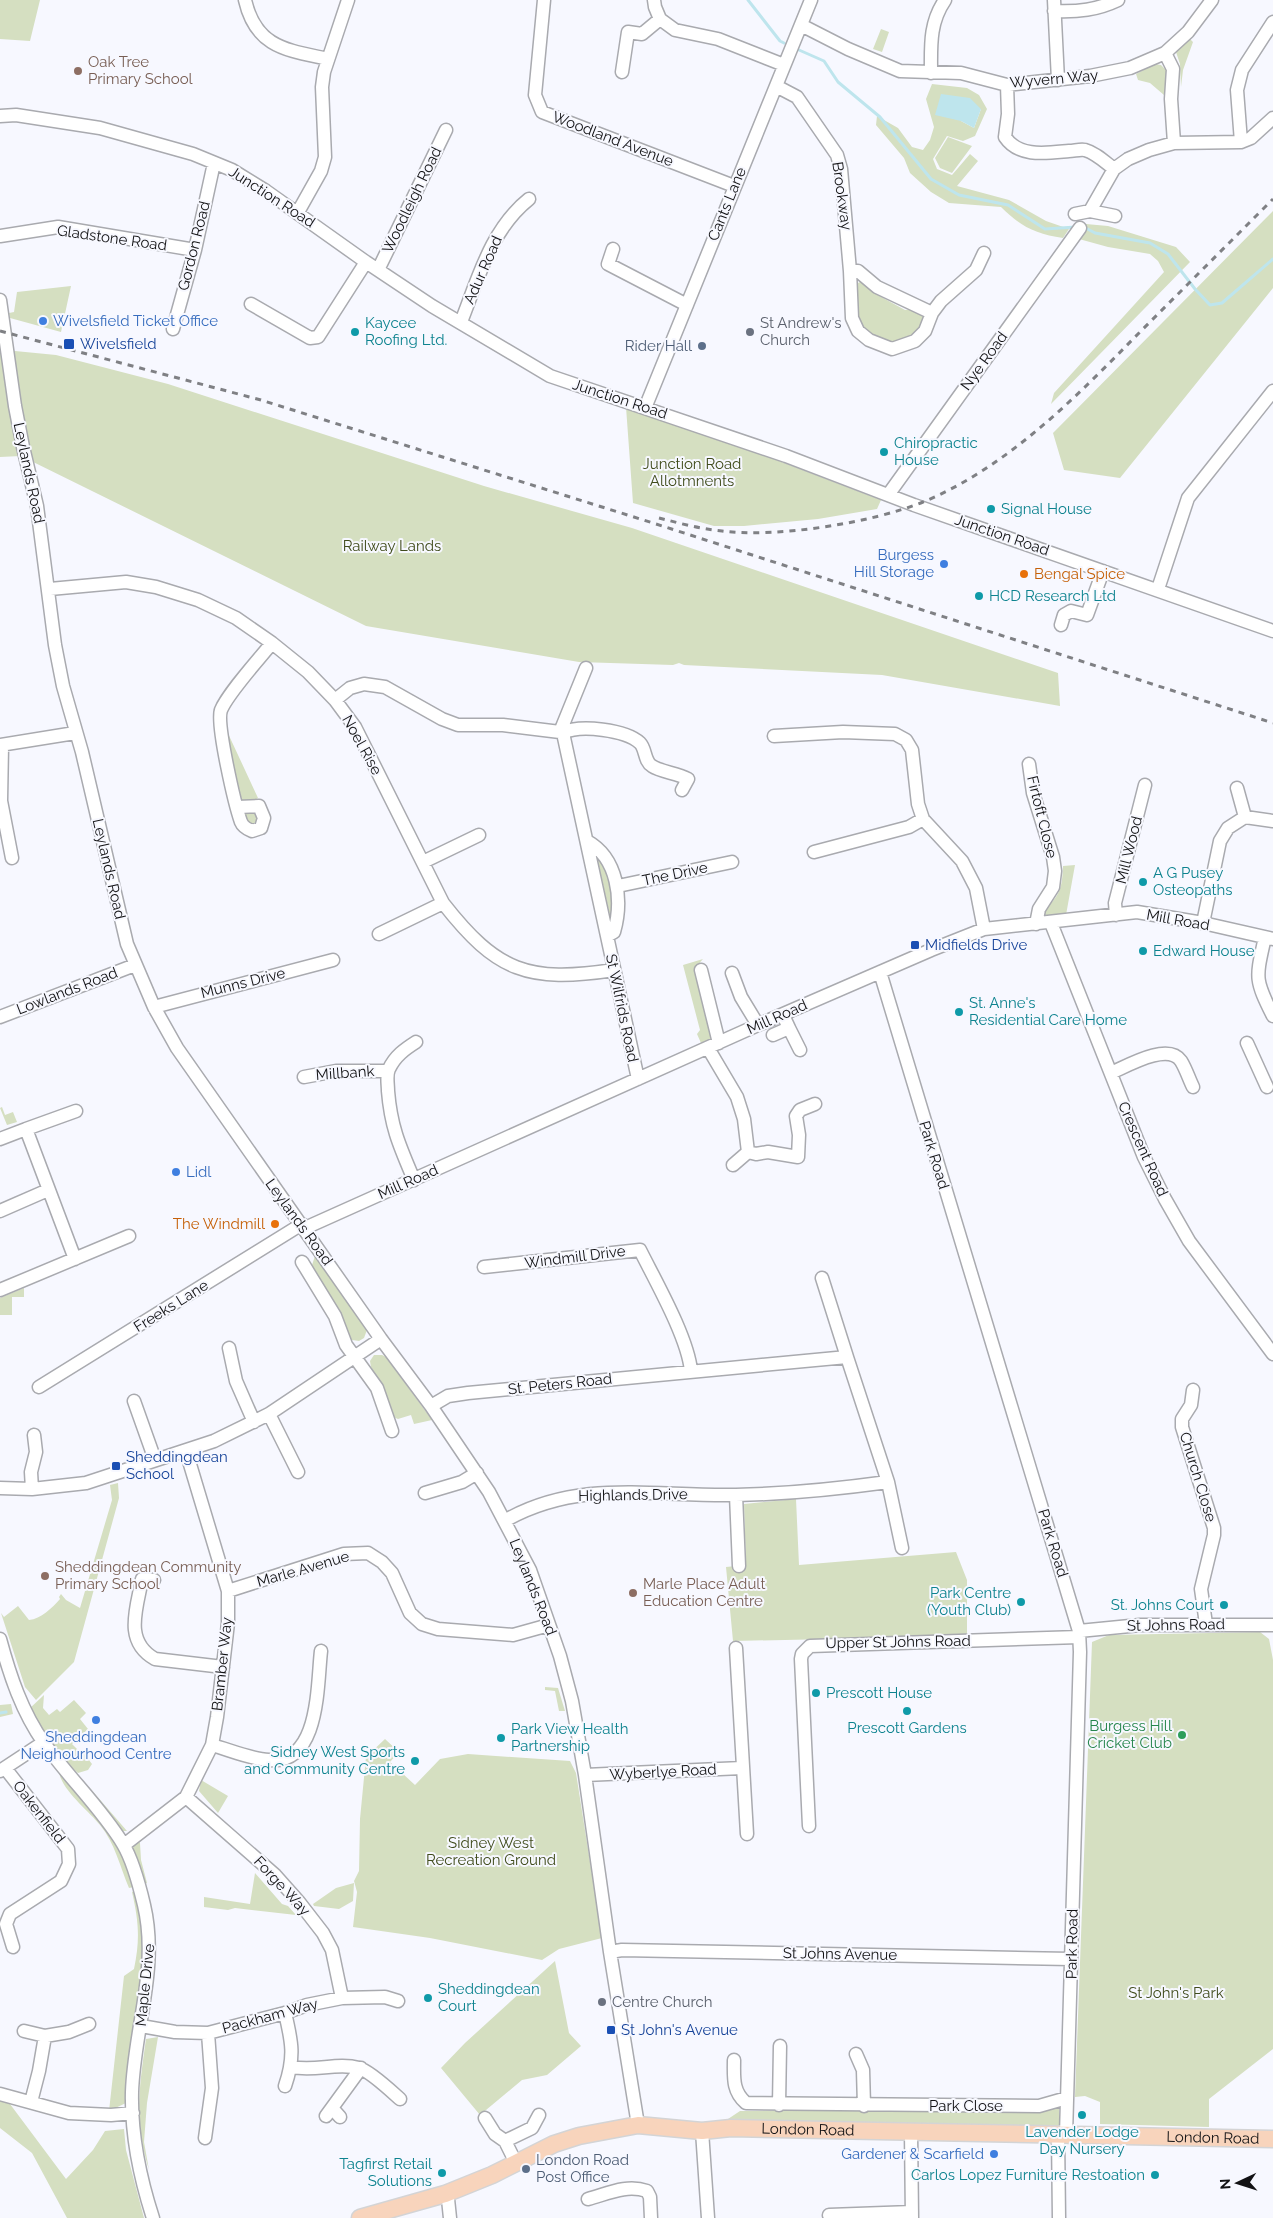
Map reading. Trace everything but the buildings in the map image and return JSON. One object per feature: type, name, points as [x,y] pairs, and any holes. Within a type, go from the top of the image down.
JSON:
[{"type":"main road","name":"London Road","points":[[360,2218],[445,2194],[554,2144],[580,2136],[638,2126],[702,2131],[731,2128],[1273,2139]]},
{"type":"street","points":[[245,0],[254,24],[268,40],[280,48],[328,59]]},
{"type":"street","points":[[298,212],[321,171],[325,157],[322,87],[328,59],[348,0]]},
{"type":"street","name":"Woodland Avenue","points":[[544,0],[535,95],[542,112],[734,186]]},
{"type":"street","points":[[654,0],[660,19],[675,30],[718,39],[784,65]]},
{"type":"street","name":"Cants Lane","points":[[645,408],[811,0]]},
{"type":"street","points":[[931,73],[933,24],[937,11],[945,0]]},
{"type":"street","points":[[1058,80],[1054,6],[1079,12],[1100,8],[1118,0]]},
{"type":"street","name":"Wyvern Way","points":[[801,25],[856,53],[900,72],[962,73],[1007,85],[1106,74],[1130,68],[1165,53],[1188,32],[1212,0]]},
{"type":"street","points":[[622,72],[628,32],[642,34],[660,19]]},
{"type":"street","points":[[1241,142],[1237,90],[1242,70],[1273,22]]},
{"type":"street","points":[[1165,53],[1173,69],[1171,99],[1174,143]]},
{"type":"street","points":[[1007,85],[1008,114],[1005,137],[1011,146],[1021,151],[1049,153],[1083,150],[1097,156],[1114,169]]},
{"type":"street","name":"Brookway","points":[[776,86],[797,98],[837,155],[841,169],[852,318],[858,331],[869,340],[892,349],[904,347],[915,341],[925,331],[932,313],[940,302],[976,270],[984,253]]},
{"type":"street","name":"Junction Road","points":[[0,116],[16,115],[100,128],[194,154],[232,170],[266,191],[378,270],[550,376],[786,456],[888,495],[1273,631]]},
{"type":"street","points":[[1090,211],[1114,169],[1138,154],[1174,143],[1241,142],[1252,138],[1273,118]]},
{"type":"street","name":"Woodleigh Road","points":[[378,270],[446,130]]},
{"type":"street","name":"Gordon Road","points":[[173,329],[195,250],[214,163]]},
{"type":"street","name":"Adur Road","points":[[461,322],[478,276],[502,227],[518,208],[529,199]]},
{"type":"street","points":[[1075,214],[1090,211],[1115,216]]},
{"type":"street","name":"Gladstone Road","points":[[0,236],[58,227],[195,250]]},
{"type":"street","name":"Nye Road","points":[[888,495],[1080,228]]},
{"type":"street","points":[[612,249],[608,264],[687,305]]},
{"type":"street","points":[[251,304],[310,338],[318,337],[366,262]]},
{"type":"street","points":[[850,271],[858,271],[877,287],[932,313]]},
{"type":"street","name":"Leylands Road","points":[[0,300],[15,406],[37,506],[50,589],[55,645],[127,944],[154,1006],[199,1080],[477,1473],[506,1520],[530,1570],[560,1656],[572,1701],[638,2126]]},
{"type":"street","points":[[1158,589],[1188,498],[1273,391]]},
{"type":"street","points":[[1061,625],[1064,615],[1071,611],[1092,617],[1102,571]]},
{"type":"street","name":"Noel Rise","points":[[50,589],[126,582],[156,587],[198,600],[236,618],[272,643],[308,672],[334,700],[355,728],[443,903],[463,929],[488,952],[516,968],[549,975],[582,975],[614,970]]},
{"type":"street","points":[[238,807],[220,731],[220,715],[228,699],[272,643]]},
{"type":"street","points":[[561,732],[586,668]]},
{"type":"street","points":[[334,700],[350,688],[364,684],[385,687],[442,719],[458,724],[503,725],[561,732],[572,728],[589,728],[635,739],[642,745],[646,758],[652,766],[674,772],[688,779],[682,790]]},
{"type":"street","name":"St Wilfrids Road","points":[[561,732],[587,841],[638,1079]]},
{"type":"street","points":[[774,736],[844,732],[891,734],[901,736],[909,743],[912,750],[918,804],[923,819],[962,861],[976,888],[984,929]]},
{"type":"street","points":[[12,858],[1,801],[1,745],[75,733]]},
{"type":"street","name":"Firtoft Close","points":[[1029,764],[1037,810],[1053,857],[1055,871],[1053,887],[1039,909],[1036,924]]},
{"type":"street","name":"Mill Wood","points":[[1116,915],[1116,903],[1145,785]]},
{"type":"street","points":[[1237,788],[1244,817]]},
{"type":"street","points":[[1203,924],[1220,841],[1228,828],[1244,817],[1273,821]]},
{"type":"street","points":[[814,852],[909,827],[923,819]]},
{"type":"street","points":[[423,862],[480,835]]},
{"type":"street","name":"St Wilfrids Road","points":[[587,841],[595,845],[605,858],[618,886],[618,918],[614,932],[607,936]]},
{"type":"street","name":"The Drive","points":[[618,886],[732,862]]},
{"type":"street","points":[[378,934],[443,903]]},
{"type":"street","name":"Mill Road","points":[[304,1226],[414,1180],[758,1025],[984,929],[1137,912],[1269,938]]},
{"type":"street","name":"Crescent Road","points":[[1051,923],[1144,1157],[1189,1241],[1273,1354]]},
{"type":"street","points":[[1269,938],[1257,975],[1258,986],[1273,1016]]},
{"type":"street","name":"Munns Drive","points":[[154,1006],[333,960]]},
{"type":"street","name":"Lowlands Road","points":[[0,1017],[135,965]]},
{"type":"street","points":[[701,970],[714,1046],[737,1097],[744,1119],[748,1152]]},
{"type":"street","name":"Park Road","points":[[880,972],[1079,1634],[1068,2098],[1062,2135],[1059,2218]]},
{"type":"street","points":[[732,973],[741,997],[758,1025]]},
{"type":"street","points":[[783,1015],[800,1050]]},
{"type":"street","points":[[774,1035],[789,1028]]},
{"type":"street","name":"Millbank","points":[[414,1180],[394,1132],[390,1114],[388,1071],[403,1050],[416,1042]]},
{"type":"street","points":[[1247,1043],[1268,1080]]},
{"type":"street","points":[[1111,1073],[1156,1054],[1172,1054],[1180,1060],[1193,1087]]},
{"type":"street","name":"Millbank","points":[[304,1077],[336,1071],[388,1071]]},
{"type":"street","points":[[748,1152],[756,1154],[768,1152],[799,1161],[799,1135],[796,1116],[800,1110],[815,1104]]},
{"type":"street","points":[[0,1139],[76,1111]]},
{"type":"street","points":[[26,1129],[75,1259]]},
{"type":"street","points":[[733,1165],[748,1152]]},
{"type":"street","points":[[0,1211],[48,1190]]},
{"type":"street","name":"Freeks Lane","points":[[39,1387],[304,1226]]},
{"type":"street","points":[[0,1290],[129,1236]]},
{"type":"street","name":"Windmill Drive","points":[[484,1267],[640,1250],[677,1327],[690,1360],[692,1371]]},
{"type":"street","points":[[302,1262],[334,1316],[346,1345],[377,1388],[392,1431]]},
{"type":"street","points":[[822,1278],[888,1482],[902,1548]]},
{"type":"street","points":[[0,1488],[32,1489],[86,1482],[214,1441],[269,1414],[381,1339]]},
{"type":"street","points":[[229,1348],[236,1381],[254,1422]]},
{"type":"street","name":"St. Peters Road","points":[[431,1406],[448,1396],[847,1357]]},
{"type":"street","name":"Church Close","points":[[1193,1390],[1191,1405],[1182,1419],[1182,1428],[1214,1528],[1201,1589],[1206,1624]]},
{"type":"street","points":[[134,1400],[155,1460]]},
{"type":"street","points":[[269,1414],[298,1472]]},
{"type":"street","points":[[32,1489],[31,1472],[36,1452],[34,1435]]},
{"type":"street","name":"Bramber Way","points":[[124,1845],[186,1798],[212,1745],[228,1623],[228,1591],[186,1451]]},
{"type":"street","points":[[424,1493],[462,1482],[477,1473]]},
{"type":"street","name":"Highlands Drive","points":[[506,1520],[548,1501],[584,1495],[660,1492],[736,1495],[816,1491],[888,1482]]},
{"type":"street","points":[[736,1495],[739,1566]]},
{"type":"street","name":"Marle Avenue","points":[[228,1591],[344,1554],[368,1553],[382,1562],[392,1573],[410,1613],[422,1624],[438,1629],[513,1635],[549,1625]]},
{"type":"street","points":[[154,1580],[142,1579],[134,1627],[140,1648],[154,1658],[223,1667]]},
{"type":"street","name":"St Johns Road","points":[[1079,1634],[1140,1625],[1273,1625]]},
{"type":"street","name":"Upper St Johns Road","points":[[809,1826],[801,1659],[802,1654],[810,1646],[1079,1634]]},
{"type":"street","name":"Maple Drive","points":[[0,1640],[18,1697],[44,1742],[124,1845],[140,1890],[150,1932],[150,1959],[132,2092],[136,2146],[146,2198],[153,2218]]},
{"type":"street","points":[[736,1648],[747,1834]]},
{"type":"street","points":[[212,1745],[267,1760],[277,1760],[291,1756],[303,1745],[312,1730],[321,1651]]},
{"type":"street","points":[[2,1770],[44,1742]]},
{"type":"street","name":"Wyberlye Road","points":[[585,1775],[742,1768]]},
{"type":"street","name":"Oakenfield","points":[[2,1770],[68,1849],[69,1864],[61,1881],[10,1914],[6,1924],[13,1947]]},
{"type":"street","name":"Forge Way","points":[[186,1798],[275,1875],[299,1902],[323,1933],[332,1950],[342,1998]]},
{"type":"street","name":"St Johns Avenue","points":[[610,1952],[622,1950],[1072,1959]]},
{"type":"street","name":"Packham Way","points":[[141,2026],[175,2032],[208,2033],[285,2013],[307,2005],[342,1998],[385,1997],[398,2001]]},
{"type":"street","points":[[285,2013],[292,2048],[292,2066],[285,2086]]},
{"type":"street","points":[[24,2031],[45,2036],[69,2032],[89,2024]]},
{"type":"street","points":[[205,2138],[212,2088],[208,2033]]},
{"type":"street","points":[[31,2102],[45,2036]]},
{"type":"street","points":[[779,2105],[780,2046]]},
{"type":"street","points":[[856,2054],[863,2070],[864,2106]]},
{"type":"street","name":"Park Close","points":[[734,2060],[734,2087],[738,2096],[746,2103],[864,2106],[1039,2106],[1068,2098]]},
{"type":"street","points":[[292,2066],[309,2070],[346,2066],[362,2068],[400,2099]]},
{"type":"street","points":[[332,2114],[362,2068]]},
{"type":"street","points":[[0,2094],[68,2113],[133,2114]]},
{"type":"street","points":[[505,2141],[532,2128],[539,2115]]},
{"type":"street","points":[[484,2118],[495,2134],[505,2141],[516,2163]]},
{"type":"street","points":[[702,2131],[708,2218]]},
{"type":"street","points":[[829,2215],[912,2215],[911,2132]]},
{"type":"street","points":[[588,2199],[611,2190],[640,2188],[647,2190],[650,2197],[652,2218]]},
{"type":"street","points":[[445,2194],[448,2199],[450,2218]]},
{"type":"green space","points":[[0,0],[40,0],[30,41],[0,39]]},
{"type":"green space","points":[[881,29],[889,32],[882,52],[873,49]]},
{"type":"green space","points":[[1190,39],[1193,42],[1183,70],[1181,87],[1180,64],[1176,52]]},
{"type":"green space","points":[[1155,64],[1161,65],[1167,71],[1168,94],[1164,95],[1150,83],[1138,80],[1136,74]]},
{"type":"green space","points":[[932,84],[967,88],[979,95],[987,109],[975,136],[963,141],[947,136],[933,159],[937,169],[952,175],[970,154],[978,161],[957,186],[1009,200],[1046,221],[1069,229],[1063,238],[1037,232],[1022,225],[1001,207],[949,203],[931,192],[910,173],[904,158],[876,125],[877,116],[898,128],[912,147],[923,150],[930,140],[934,127],[926,99]],"holes":[[[981,109],[974,128],[961,121]]]},
{"type":"green space","points":[[948,137],[972,146],[952,173],[940,168],[935,158]]},
{"type":"green space","points":[[1273,211],[1273,288],[1120,478],[1064,470],[1053,433]]},
{"type":"green space","points":[[1086,224],[1108,226],[1176,247],[1190,262],[1051,404],[1054,393],[1164,272],[1158,261],[1150,254],[1108,247],[1079,239]]},
{"type":"green space","points":[[862,281],[874,293],[905,310],[915,309],[924,317],[923,326],[903,343],[884,343],[863,328],[858,317],[856,288],[858,283]]},
{"type":"green space","points":[[71,286],[61,332],[10,318],[9,313],[14,312],[17,292]]},
{"type":"green space","name":"Railway Lands","points":[[0,347],[15,351],[56,355],[168,384],[484,486],[632,528],[1058,673],[1060,706],[882,675],[684,665],[679,663],[673,665],[579,662],[366,626],[21,456],[0,457]]},
{"type":"green space","name":"Junction Road Allotmnents","points":[[626,407],[674,421],[881,500],[877,509],[818,519],[744,526],[714,526],[633,503]]},
{"type":"green space","points":[[225,727],[258,798],[247,804],[242,801]]},
{"type":"green space","points":[[249,810],[259,813],[258,826],[252,828],[244,818],[245,812]]},
{"type":"green space","points":[[596,853],[607,870],[612,887],[612,925]]},
{"type":"green space","points":[[1075,865],[1066,915],[1043,915],[1042,912],[1059,892],[1063,866]]},
{"type":"green space","points":[[703,959],[695,968],[713,1038],[701,1043],[697,1034],[700,1030],[683,965]]},
{"type":"green space","points":[[2,1107],[5,1115],[13,1112],[17,1122],[7,1125],[0,1108]]},
{"type":"green space","points":[[315,1256],[363,1322],[367,1330],[364,1338],[359,1341],[352,1340],[347,1334],[314,1272],[312,1265]]},
{"type":"green space","points":[[24,1288],[24,1297],[12,1297],[12,1315],[0,1315],[0,1298]]},
{"type":"green space","points":[[374,1355],[386,1357],[432,1420],[414,1424],[411,1415],[398,1419],[391,1416],[381,1384],[371,1367],[370,1361]]},
{"type":"green space","points":[[118,1483],[119,1498],[74,1662],[36,1700],[25,1687],[1,1613],[4,1617],[18,1606],[29,1620],[33,1619],[50,1609],[60,1599],[61,1594],[66,1600],[80,1608],[112,1500],[110,1485]]},
{"type":"green space","points":[[796,1499],[799,1565],[956,1552],[967,1580],[967,1636],[733,1641],[726,1567],[746,1565],[744,1504]]},
{"type":"green space","name":"St John's Park","points":[[1260,1632],[1269,1639],[1273,1660],[1273,2049],[1209,2099],[1209,2127],[1100,2124],[1100,2102],[1085,2096],[1075,2097],[1092,1642],[1109,1635]]},
{"type":"green space","points":[[545,1687],[558,1688],[565,1711],[559,1711],[555,1691],[545,1690]]},
{"type":"green space","points":[[44,1695],[43,1708],[49,1715],[57,1709],[60,1712],[74,1700],[86,1713],[80,1719],[88,1729],[72,1744],[80,1752],[82,1751],[92,1764],[88,1770],[78,1773],[60,1758],[29,1709]]},
{"type":"green space","points":[[11,1704],[13,1714],[0,1717],[0,1705]]},
{"type":"green space","name":"Sidney West Recreation Ground","points":[[385,1739],[399,1752],[390,1762],[415,1785],[440,1759],[468,1754],[570,1761],[576,1773],[602,1938],[559,1949],[542,1960],[430,1938],[353,1927],[357,1892],[354,1881],[359,1871],[360,1819],[366,1757]]},
{"type":"green space","points":[[59,1770],[108,1830],[123,1855],[134,1887],[129,1888],[105,1832],[69,1792],[60,1777]]},
{"type":"green space","points":[[201,1780],[228,1796],[218,1813],[199,1791]]},
{"type":"green space","points":[[89,1787],[127,1831],[121,1831],[88,1789]]},
{"type":"green space","points":[[138,1841],[140,1843],[141,1860],[147,1883],[144,1884],[133,1851],[133,1846]]},
{"type":"green space","points":[[255,1873],[282,1904],[288,1906],[296,1915],[235,1908],[228,1910],[204,1907],[204,1897],[250,1904]]},
{"type":"green space","points":[[354,1883],[353,1901],[339,1909],[314,1906],[313,1904],[336,1888]]},
{"type":"green space","points":[[136,1890],[143,1927],[144,1957],[126,2103],[109,2111],[124,1976],[134,1969],[137,1949],[137,1922],[132,1892]]},
{"type":"green space","points":[[555,1961],[569,2033],[581,2046],[547,2075],[522,2080],[480,2115],[441,2068],[465,2043]]},
{"type":"green space","points":[[158,2037],[147,2103],[144,2142],[149,2170],[141,2136],[139,2104],[141,2073],[146,2039]]},
{"type":"green space","points":[[7,2100],[66,2179],[93,2150],[105,2131],[124,2129],[126,2150],[144,2218],[67,2218],[32,2153],[0,2128],[0,2101]]},
{"type":"green space","points":[[1059,2107],[1059,2130],[722,2123],[740,2111],[1046,2110]]},
{"type":"water","points":[[941,94],[970,98],[981,109],[974,128],[961,121],[935,115]]},
{"type":"waterway","points":[[748,0],[780,41],[784,43]]},
{"type":"waterway","points":[[799,50],[824,61],[838,82],[880,117],[931,179],[959,195],[1008,205],[1045,229],[1076,227]]},
{"type":"waterway","points":[[1082,226],[1095,233],[1150,243],[1168,254],[1210,305],[1222,303],[1273,259]]},
{"type":"waterway","points":[[0,1713],[6,1712]]},
{"type":"railway","points":[[659,518],[698,527],[744,533],[796,530],[851,522],[902,510],[954,487],[984,470],[1012,450],[1065,405],[1273,199]]},
{"type":"railway","points":[[0,331],[261,400],[653,523],[1273,723]]},
{"type":"place","name":"Oak Tree Primary School","points":[[78,71]]},
{"type":"place","name":"Wivelsfield Ticket Office","points":[[43,321]]},
{"type":"place","name":"Kaycee Roofing Ltd.","points":[[355,332]]},
{"type":"place","name":"St Andrew's Church","points":[[750,332]]},
{"type":"place","name":"Wivelsfield","points":[[69,344]]},
{"type":"place","name":"Rider Hall","points":[[702,346]]},
{"type":"place","name":"Chiropractic House","points":[[884,452]]},
{"type":"place","name":"Signal House","points":[[991,509]]},
{"type":"place","name":"Burgess Hill Storage","points":[[944,564]]},
{"type":"place","name":"Bengal Spice","points":[[1024,574]]},
{"type":"place","name":"HCD Research Ltd","points":[[979,596]]},
{"type":"place","name":"A G Pusey Osteopaths","points":[[1143,882]]},
{"type":"place","name":"Midfields Drive","points":[[915,945]]},
{"type":"place","name":"Edward House","points":[[1143,951]]},
{"type":"place","name":"St. Anne's Residential Care Home","points":[[959,1012]]},
{"type":"place","name":"Lidl","points":[[176,1172]]},
{"type":"place","name":"The Windmill","points":[[275,1224]]},
{"type":"place","name":"Sheddingdean School","points":[[116,1466]]},
{"type":"place","name":"Sheddingdean Community Primary School","points":[[45,1576]]},
{"type":"place","name":"Marle Place Adult Education Centre","points":[[633,1593]]},
{"type":"place","name":"Park Centre (Youth Club)","points":[[1021,1602]]},
{"type":"place","name":"St. Johns Court","points":[[1224,1605]]},
{"type":"place","name":"Prescott House","points":[[816,1693]]},
{"type":"place","name":"Prescott Gardens","points":[[907,1711]]},
{"type":"place","name":"Sheddingdean Neighourhood Centre","points":[[96,1720]]},
{"type":"place","name":"Burgess Hill Cricket Club","points":[[1182,1735]]},
{"type":"place","name":"Park View Health Partnership","points":[[501,1738]]},
{"type":"place","name":"Sidney West Sports and Community Centre","points":[[415,1761]]},
{"type":"place","name":"Sheddingdean Court","points":[[428,1998]]},
{"type":"place","name":"Centre Church","points":[[602,2002]]},
{"type":"place","name":"St John's Avenue","points":[[611,2030]]},
{"type":"place","name":"Lavender Lodge Day Nursery","points":[[1082,2115]]},
{"type":"place","name":"Gardener & Scarfield","points":[[994,2154]]},
{"type":"place","name":"London Road Post Office","points":[[526,2169]]},
{"type":"place","name":"Tagfirst Retail Solutions","points":[[442,2173]]},
{"type":"place","name":"Carlos Lopez Furniture Restoation","points":[[1155,2175]]}]
